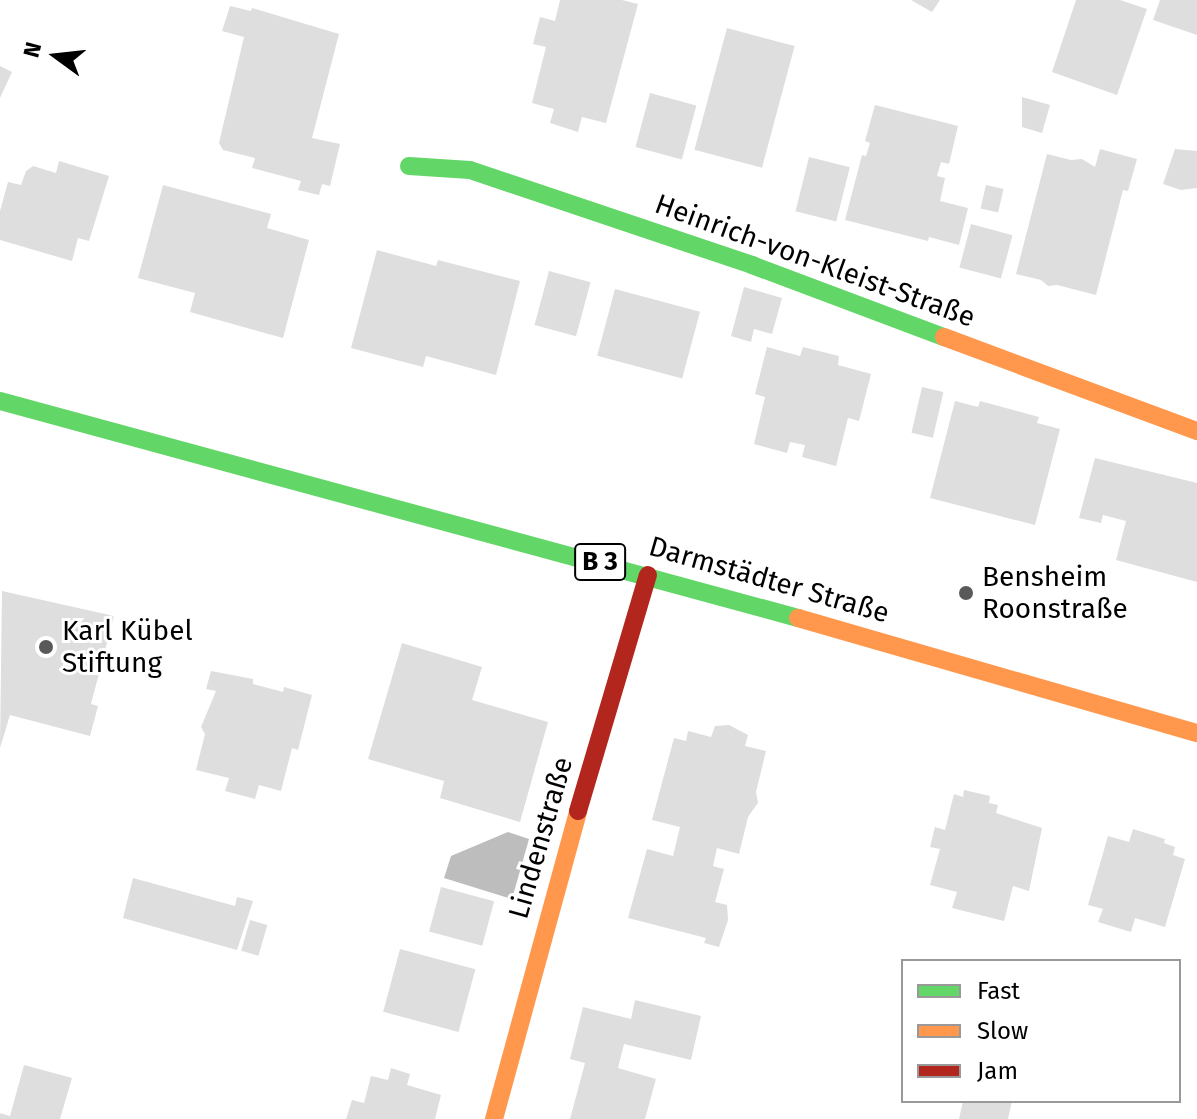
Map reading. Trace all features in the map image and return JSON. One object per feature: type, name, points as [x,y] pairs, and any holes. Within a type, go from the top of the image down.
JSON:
[{"type":"street","name":"Heinrich-von-Kleist-Straße","points":[[409,166],[470,170],[485,175],[752,265],[1197,431]]},
{"type":"street","name":"Darmstädter Straße","points":[[0,401],[648,575],[1197,733]]},
{"type":"street","name":"Lindenstraße","points":[[494,1119],[559,874],[648,575]]},
{"type":"shaded area","points":[[508,832],[529,839],[512,899],[444,878],[451,856]]},
{"type":"building","points":[[560,0],[622,0],[638,4],[606,123],[582,117],[578,132],[550,123],[554,109],[532,103],[546,47],[533,44],[540,17],[555,21]]},
{"type":"building","points":[[911,0],[940,0],[932,12]]},
{"type":"building","points":[[1076,0],[1120,0],[1147,9],[1117,95],[1052,72]]},
{"type":"building","points":[[1160,0],[1197,0],[1197,35],[1153,20]]},
{"type":"building","points":[[230,6],[251,11],[252,8],[339,34],[312,138],[340,144],[330,186],[322,184],[319,195],[298,190],[301,181],[252,168],[255,158],[223,150],[219,143],[244,37],[222,31]]},
{"type":"building","points":[[727,28],[795,46],[762,168],[694,150]]},
{"type":"building","points":[[0,66],[12,72],[0,98]]},
{"type":"building","points":[[650,93],[696,105],[682,160],[636,147]]},
{"type":"building","points":[[1022,97],[1050,105],[1042,133],[1022,127]]},
{"type":"building","points":[[875,105],[958,126],[949,164],[941,162],[937,176],[945,178],[940,201],[968,208],[959,245],[929,237],[928,241],[845,220],[862,155],[866,156],[870,143],[865,141]]},
{"type":"building","points":[[1100,149],[1137,159],[1128,191],[1123,190],[1096,295],[1057,285],[1048,286],[1041,280],[1016,274],[1047,154],[1071,160],[1082,159],[1095,167]]},
{"type":"building","points":[[1175,149],[1197,151],[1197,188],[1181,190],[1163,184]]},
{"type":"building","points":[[809,157],[850,167],[836,221],[795,211]]},
{"type":"building","points":[[59,161],[109,176],[89,241],[78,238],[72,261],[0,240],[0,211],[8,182],[21,185],[26,171],[33,166],[56,173]]},
{"type":"building","points":[[163,185],[271,214],[267,228],[309,240],[283,338],[190,312],[195,293],[138,278]]},
{"type":"building","points":[[986,185],[1004,189],[998,212],[981,208]]},
{"type":"building","points":[[971,224],[1013,235],[1001,279],[959,267]]},
{"type":"building","points":[[377,250],[436,266],[438,260],[520,281],[496,375],[426,356],[423,367],[351,348]]},
{"type":"building","points":[[549,271],[591,282],[576,336],[535,325]]},
{"type":"building","points":[[744,287],[782,298],[772,334],[754,329],[751,342],[731,336]]},
{"type":"building","points":[[615,289],[700,312],[682,378],[597,356]]},
{"type":"building","points":[[767,347],[800,356],[803,347],[839,356],[838,365],[871,374],[859,421],[848,418],[836,466],[802,457],[805,445],[790,442],[787,453],[754,444],[765,397],[755,394]]},
{"type":"building","points":[[922,387],[943,392],[933,438],[911,433]]},
{"type":"building","points":[[955,401],[978,407],[980,401],[1039,417],[1037,423],[1060,429],[1035,525],[930,498]]},
{"type":"building","points":[[1095,458],[1197,483],[1197,582],[1116,560],[1126,521],[1103,515],[1101,523],[1079,518]]},
{"type":"building","points":[[2,591],[114,616],[91,704],[98,706],[90,736],[10,715],[0,748]]},
{"type":"building","points":[[402,643],[482,667],[472,700],[548,722],[520,822],[440,798],[444,781],[368,759]]},
{"type":"building","points":[[211,671],[253,679],[253,684],[283,692],[284,687],[312,695],[298,750],[292,748],[281,791],[259,785],[255,799],[225,791],[229,778],[196,770],[205,734],[201,727],[216,691],[206,689]]},
{"type":"building","points":[[729,725],[748,735],[745,746],[766,751],[756,792],[758,803],[748,817],[739,854],[717,848],[713,866],[724,869],[715,902],[727,905],[728,920],[719,947],[704,943],[706,938],[628,918],[647,849],[673,856],[680,827],[652,820],[674,738],[686,741],[688,731],[711,737],[715,726]]},
{"type":"building","points":[[964,790],[990,796],[989,803],[998,805],[996,813],[1042,828],[1029,891],[1013,886],[1004,921],[952,908],[957,892],[930,885],[940,849],[930,847],[935,827],[945,830],[954,794],[963,797]]},
{"type":"building","points":[[1133,829],[1165,839],[1164,843],[1175,847],[1173,855],[1185,859],[1165,927],[1135,918],[1131,932],[1098,922],[1103,909],[1088,905],[1108,836],[1129,842]]},
{"type":"building","points":[[133,878],[235,906],[237,897],[253,901],[237,950],[123,918]]},
{"type":"building","points":[[441,887],[494,901],[482,946],[429,931]]},
{"type":"building","points":[[250,920],[267,925],[258,956],[241,951]]},
{"type":"building","points":[[400,949],[475,969],[459,1032],[383,1012]]},
{"type":"building","points":[[635,1000],[701,1016],[691,1060],[624,1044],[618,1068],[656,1079],[645,1119],[570,1119],[585,1063],[570,1059],[583,1007],[631,1019]]},
{"type":"building","points":[[24,1065],[72,1078],[60,1119],[0,1119],[0,1113],[10,1116]]},
{"type":"building","points":[[391,1068],[410,1074],[407,1085],[441,1095],[435,1119],[346,1119],[352,1100],[364,1103],[371,1076],[388,1080]]},
{"type":"building","points":[[963,1103],[1012,1103],[1008,1119],[959,1119]]},
{"type":"traffic: fast","points":[[409,166],[470,170],[752,265],[944,337]]},
{"type":"traffic: fast","points":[[0,401],[798,618]]},
{"type":"traffic: slow","points":[[944,337],[1197,431]]},
{"type":"traffic: slow","points":[[798,618],[1197,733]]},
{"type":"traffic: slow","points":[[494,1119],[578,811]]},
{"type":"traffic: jam","points":[[578,811],[648,575]]},
{"type":"place","name":"Bensheim Roonstraße","points":[[966,593]]},
{"type":"place","name":"Karl Kübel Stiftung","points":[[46,647]]}]
